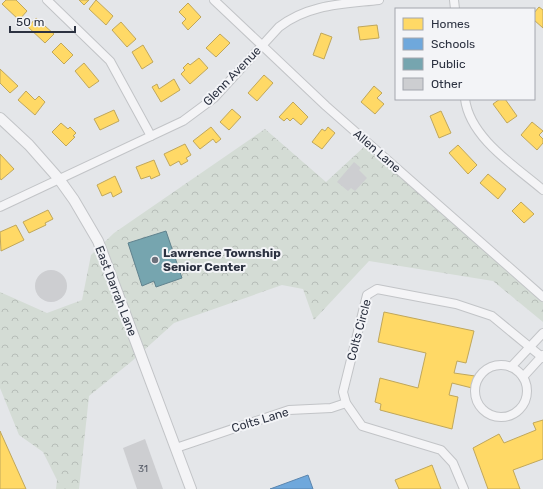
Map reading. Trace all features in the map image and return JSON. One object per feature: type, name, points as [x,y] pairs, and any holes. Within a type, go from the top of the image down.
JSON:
[{"type":"street","points":[[47,0],[110,61],[152,136]]},
{"type":"street","name":"Allen Lane","points":[[214,0],[326,106],[543,297]]},
{"type":"street","name":"Glenn Avenue","points":[[0,207],[179,123],[198,111],[214,98],[279,27],[301,13],[314,9],[359,1],[379,0]]},
{"type":"street","points":[[465,100],[469,116],[482,137],[543,190]]},
{"type":"street","name":"East Darrah Lane","points":[[0,118],[29,145],[59,179],[98,241],[191,489]]},
{"type":"street","name":"Colts Circle","points":[[346,403],[343,392],[367,295],[377,289],[456,304],[492,316],[543,357]]},
{"type":"street","points":[[511,367],[529,346],[543,333]]},
{"type":"street","points":[[523,377],[543,357]]},
{"type":"street","points":[[501,365],[511,367],[523,377],[527,385],[528,394],[525,403],[520,410],[512,416],[504,418],[494,417],[480,408],[475,396],[476,383],[479,376],[493,366],[501,365]]},
{"type":"street","points":[[346,403],[362,426],[429,445],[441,450],[453,462],[464,489]]},
{"type":"street","name":"Colts Lane","points":[[176,448],[289,410],[331,408],[346,403]]},
{"type":"green space","points":[[265,129],[326,182],[365,146],[543,302],[543,322],[493,281],[369,261],[314,320],[303,289],[282,285],[174,323],[132,361],[89,396],[79,489],[56,489],[57,480],[43,452],[19,435],[0,388],[0,292],[47,313],[82,300],[91,255],[114,233]]},
{"type":"building: Homes","points":[[6,0],[16,0],[27,11],[19,20],[2,4]]},
{"type":"building: Homes","points":[[79,0],[89,0],[84,5]]},
{"type":"building: Homes","points":[[96,0],[113,16],[106,25],[89,9]]},
{"type":"building: Homes","points":[[188,3],[201,17],[188,30],[182,23],[186,19],[179,12]]},
{"type":"building: Homes","points":[[539,7],[543,10],[543,28],[535,21],[535,12]]},
{"type":"building: Homes","points":[[36,18],[54,34],[45,43],[28,27]]},
{"type":"building: Homes","points":[[121,22],[136,39],[127,47],[112,30]]},
{"type":"building: Homes","points":[[377,25],[379,38],[360,40],[358,27]]},
{"type":"building: Homes","points":[[321,33],[332,37],[324,59],[313,55]]},
{"type":"building: Homes","points":[[220,34],[230,43],[216,57],[206,48]]},
{"type":"building: Homes","points":[[61,43],[73,55],[64,64],[52,52]]},
{"type":"building: Homes","points":[[143,45],[153,62],[142,69],[132,52]]},
{"type":"building: Homes","points":[[199,58],[208,68],[190,84],[181,74],[185,70],[183,68],[188,63],[190,65]]},
{"type":"building: Homes","points":[[84,63],[99,81],[89,88],[75,71]]},
{"type":"building: Homes","points":[[0,69],[18,86],[10,93],[0,83]]},
{"type":"building: Homes","points":[[264,75],[273,83],[257,101],[248,93]]},
{"type":"building: Homes","points":[[174,79],[180,90],[161,102],[152,87],[157,84],[159,89]]},
{"type":"building: Homes","points":[[374,86],[382,93],[377,98],[384,104],[375,114],[361,102]]},
{"type":"building: Homes","points":[[26,91],[35,100],[39,96],[45,102],[35,115],[18,100]]},
{"type":"building: Homes","points":[[499,100],[506,100],[517,116],[507,123],[493,104]]},
{"type":"building: Homes","points":[[293,102],[308,117],[301,125],[293,118],[290,121],[287,118],[284,121],[279,117]]},
{"type":"building: Homes","points":[[232,109],[241,117],[229,130],[220,122]]},
{"type":"building: Homes","points":[[114,110],[119,121],[100,130],[94,119]]},
{"type":"building: Homes","points":[[441,111],[451,133],[439,138],[430,116]]},
{"type":"building: Homes","points":[[532,122],[543,131],[539,135],[543,139],[543,143],[537,150],[521,135]]},
{"type":"building: Homes","points":[[61,123],[68,129],[70,127],[76,133],[73,136],[75,137],[66,146],[52,132]]},
{"type":"building: Homes","points":[[211,127],[221,139],[216,143],[213,139],[200,149],[193,141]]},
{"type":"building: Homes","points":[[328,127],[335,133],[322,149],[312,142],[322,129],[325,131]]},
{"type":"building: Homes","points":[[185,144],[191,155],[186,158],[188,161],[181,165],[179,161],[170,166],[164,154]]},
{"type":"building: Homes","points":[[458,145],[477,165],[468,174],[449,153]]},
{"type":"building: Homes","points":[[0,154],[14,169],[1,180],[0,178]]},
{"type":"building: Homes","points":[[154,160],[160,175],[151,179],[150,176],[141,179],[136,167]]},
{"type":"building: Homes","points":[[488,174],[506,189],[498,199],[480,183]]},
{"type":"building: Homes","points":[[115,176],[122,192],[113,197],[111,192],[102,196],[97,185]]},
{"type":"building: Homes","points":[[521,202],[534,214],[524,223],[512,211]]},
{"type":"building: Homes","points":[[48,210],[53,219],[45,223],[46,225],[29,233],[23,222]]},
{"type":"building: Homes","points":[[16,225],[24,240],[1,251],[0,232]]},
{"type":"building: Homes","points":[[384,312],[474,331],[466,363],[457,361],[454,373],[475,376],[472,388],[452,383],[449,395],[458,397],[452,429],[380,410],[381,404],[375,402],[380,378],[418,388],[426,353],[378,342]]},
{"type":"building: Homes","points":[[543,420],[543,459],[513,470],[520,489],[488,489],[473,448],[499,434],[504,443],[536,430],[533,423]]},
{"type":"building: Homes","points":[[0,431],[26,489],[0,489]]},
{"type":"building: Homes","points":[[432,465],[441,489],[399,489],[395,480]]},
{"type":"building: Schools","points":[[308,475],[313,489],[270,489]]},
{"type":"building: Public","name":"Lawrence Township Senior Center","points":[[166,231],[182,278],[156,287],[154,281],[142,286],[128,243]]},
{"type":"building: Other","points":[[354,162],[361,168],[359,170],[367,178],[355,191],[351,188],[348,191],[337,182]]},
{"type":"building: Other","points":[[48,270],[54,270],[63,274],[67,286],[63,298],[54,302],[48,302],[39,298],[35,289],[35,283],[39,274]]},
{"type":"building: Other","points":[[145,439],[163,489],[137,489],[123,448]]},
{"type":"place","name":"Lawrence Township Senior Center","points":[[155,260]]}]
